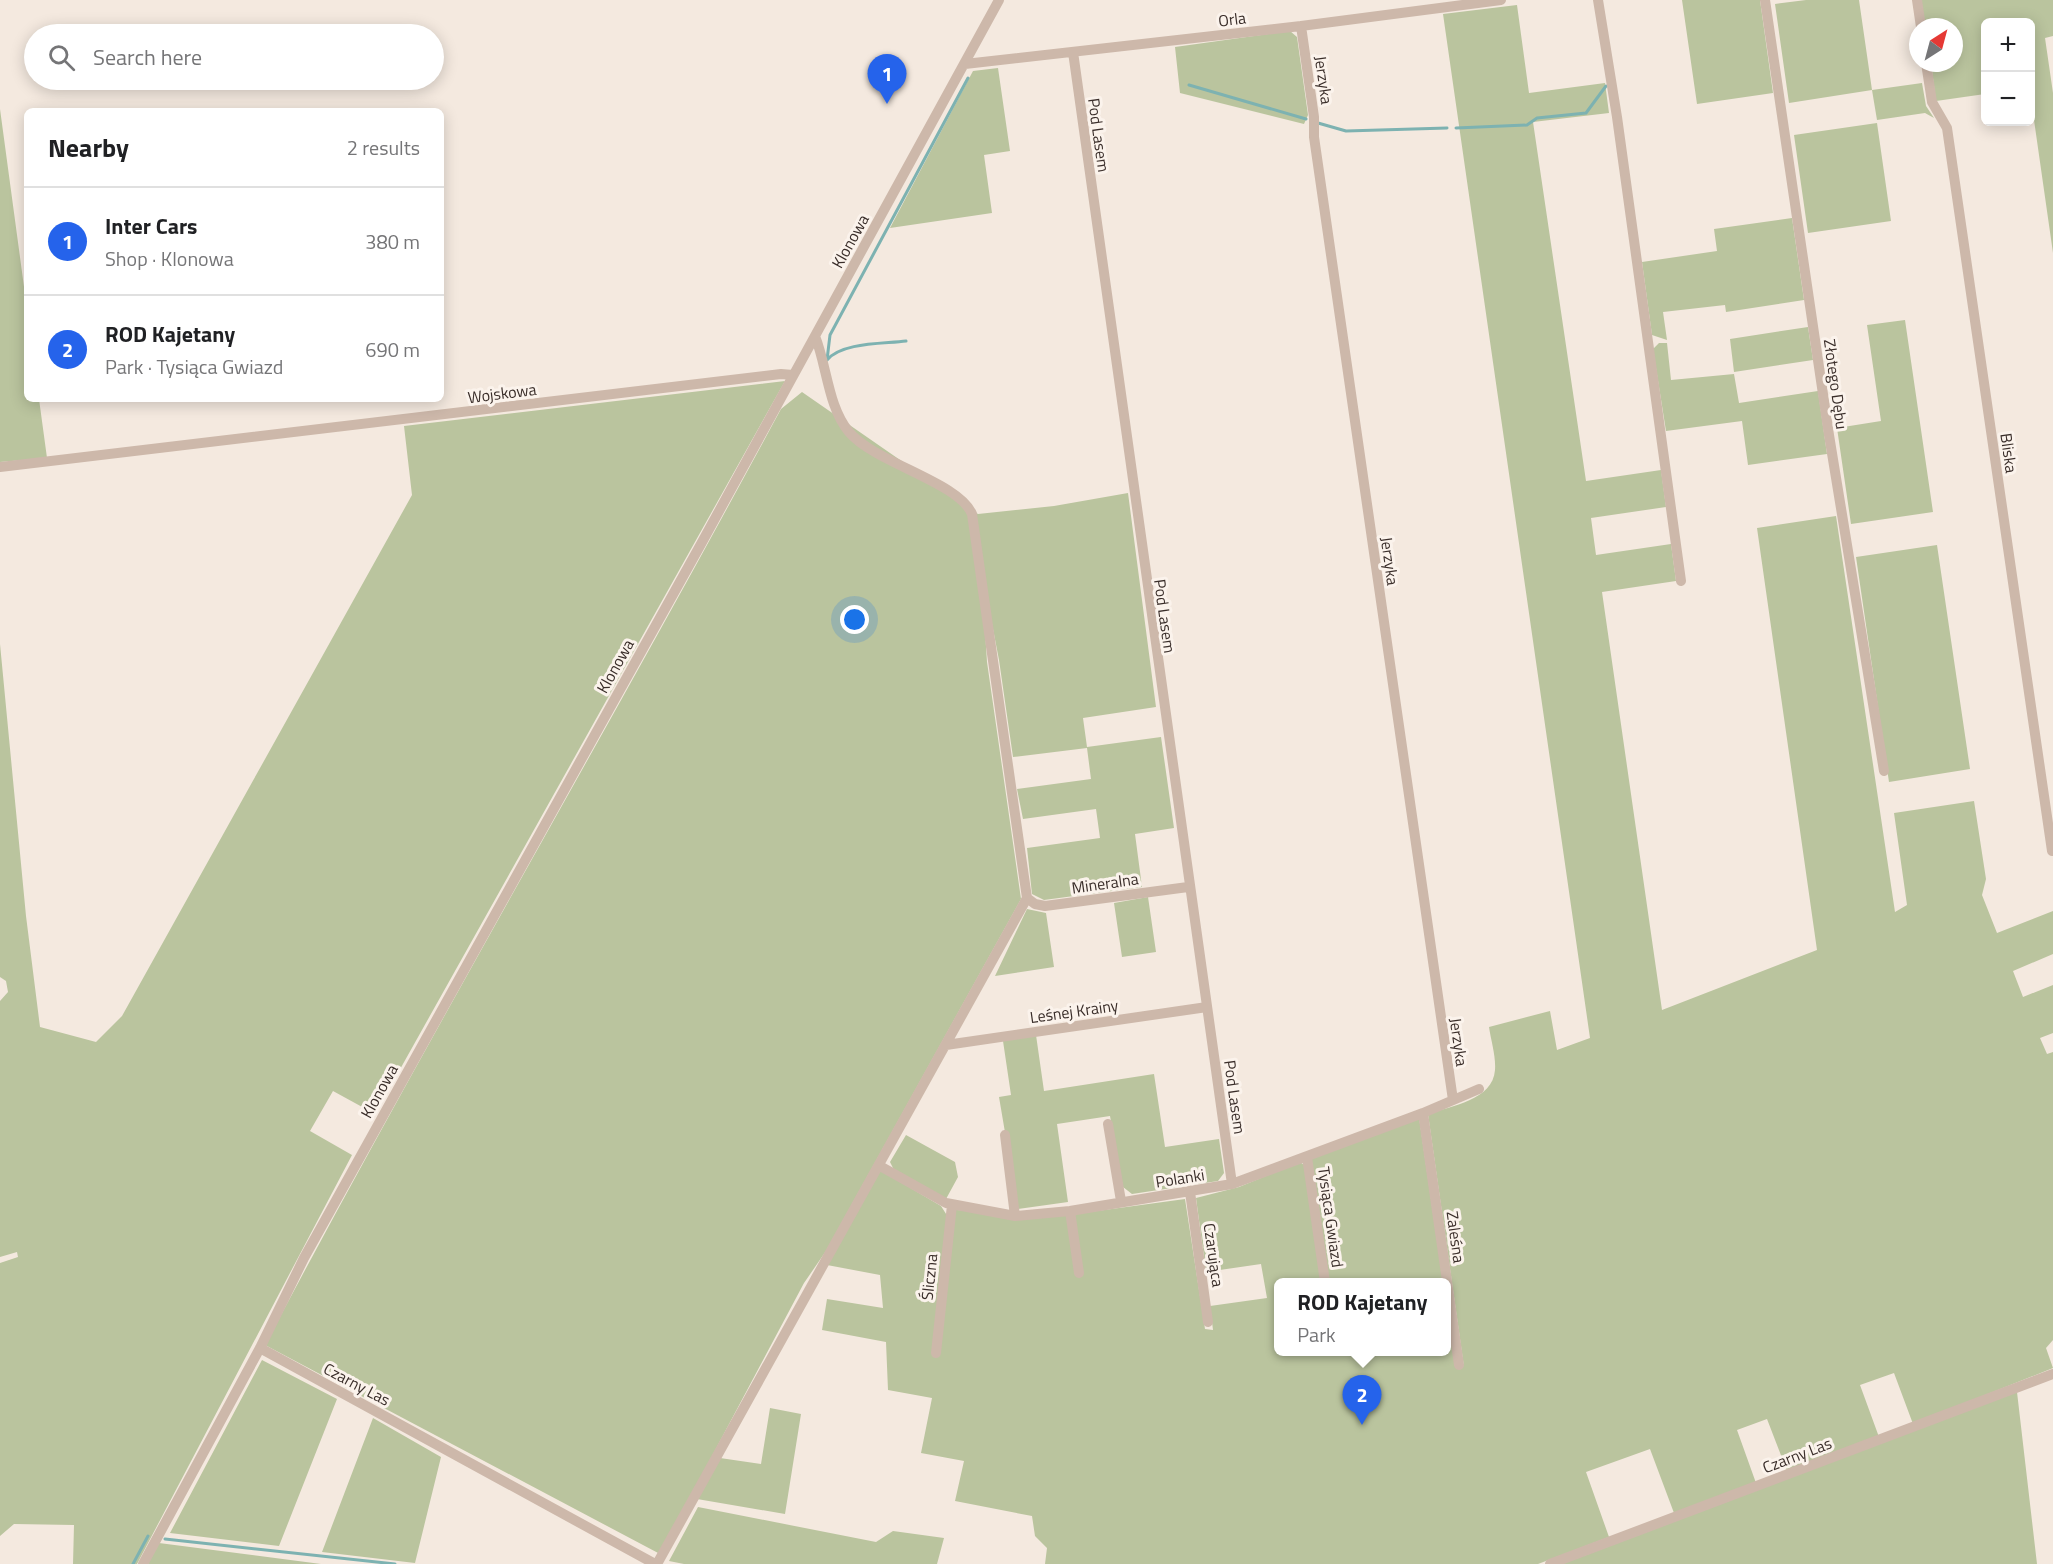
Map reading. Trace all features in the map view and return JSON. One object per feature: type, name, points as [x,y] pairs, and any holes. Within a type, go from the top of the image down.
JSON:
[{"type":"street","name":"Klonowa","points":[[260,1348],[357,1161],[999,0]]},
{"type":"street","name":"Orla","points":[[965,64],[1301,26],[1501,0]]},
{"type":"street","points":[[1598,0],[1617,117],[1681,581]]},
{"type":"street","name":"Złotego Dębu","points":[[1765,0],[1828,435],[1884,771]]},
{"type":"street","points":[[1917,0],[1920,18]]},
{"type":"street","name":"Jerzyka","points":[[1301,26],[1314,117],[1314,137],[1453,1100]]},
{"type":"street","name":"Pod Lasem","points":[[1072,52],[1188,887],[1232,1184]]},
{"type":"street","name":"Bliska","points":[[1927,72],[1932,102],[1947,128],[2052,851]]},
{"type":"street","points":[[656,1564],[880,1166],[1027,898],[972,514],[968,507],[953,494],[871,451],[847,430],[839,415],[815,336]]},
{"type":"street","name":"Wojskowa","points":[[0,467],[781,374],[793,375]]},
{"type":"street","name":"Mineralna","points":[[1027,898],[1035,904],[1045,906],[1188,887]]},
{"type":"street","name":"Leśnej Krainy","points":[[946,1045],[1207,1007]]},
{"type":"street","name":"Polanki","points":[[880,1166],[952,1205],[1015,1216],[1070,1211],[1232,1184],[1423,1113],[1479,1089]]},
{"type":"street","name":"Zaleśna","points":[[1423,1113],[1447,1278]]},
{"type":"street","points":[[1108,1124],[1121,1201]]},
{"type":"street","points":[[1005,1135],[1015,1216]]},
{"type":"street","name":"Tysiąca Gwiazd","points":[[1307,1157],[1324,1278]]},
{"type":"street","name":"Czarująca","points":[[1190,1192],[1208,1322]]},
{"type":"street","name":"Śliczna","points":[[936,1353],[952,1205]]},
{"type":"street","points":[[1070,1211],[1079,1274]]},
{"type":"street","name":"Zaleśna","points":[[1451,1309],[1459,1365]]},
{"type":"street","points":[[143,1564],[260,1348]]},
{"type":"street","name":"Czarny Las","points":[[260,1348],[656,1564]]},
{"type":"street","name":"Czarny Las","points":[[1550,1564],[2053,1374]]},
{"type":"green space","points":[[1682,0],[1760,0],[1773,93],[1697,104]]},
{"type":"green space","points":[[1806,0],[1859,0],[1872,90],[1789,103],[1775,4]]},
{"type":"green space","points":[[1921,0],[2053,0],[2053,36],[2045,38],[2053,93],[2053,253],[2035,126],[2035,18],[1981,18],[1981,95],[1936,101],[1932,72],[1963,72],[1963,18],[1924,18]]},
{"type":"green space","points":[[1517,5],[1529,93],[1605,83],[1609,113],[1533,122],[1586,481],[1661,470],[1666,507],[1591,518],[1596,555],[1671,544],[1676,581],[1602,592],[1662,1010],[1817,950],[1757,528],[1836,516],[1895,912],[1907,905],[1894,813],[1974,801],[1986,879],[1982,895],[1997,933],[2053,911],[2053,954],[2013,971],[2023,997],[2053,985],[2053,1033],[2040,1038],[2047,1054],[2053,1052],[2053,1340],[2046,1348],[2053,1368],[1913,1424],[1894,1373],[1860,1385],[1879,1437],[1787,1471],[1767,1419],[1737,1430],[1756,1483],[1674,1513],[1650,1449],[1586,1472],[1609,1537],[1538,1564],[1045,1564],[1047,1548],[1035,1536],[1032,1516],[955,1501],[964,1461],[921,1453],[932,1398],[888,1390],[886,1342],[822,1330],[827,1299],[883,1308],[880,1275],[827,1265],[880,1170],[941,1206],[948,1217],[956,1210],[1075,1214],[1185,1199],[1205,1329],[1213,1330],[1210,1306],[1267,1298],[1261,1264],[1206,1272],[1196,1198],[1239,1187],[1300,1162],[1304,1165],[1320,1278],[1274,1278],[1274,1356],[1451,1356],[1451,1319],[1464,1367],[1428,1114],[1469,1100],[1487,1088],[1495,1070],[1489,1027],[1550,1011],[1557,1050],[1590,1038],[1443,14]]},
{"type":"green space","points":[[1290,31],[1297,37],[1308,115],[1304,124],[1180,93],[1175,47]]},
{"type":"green space","points":[[998,68],[1010,151],[984,155],[992,213],[890,228],[973,71]]},
{"type":"green space","points":[[1922,83],[1926,106],[1934,118],[1925,113],[1877,120],[1872,90]]},
{"type":"green space","points":[[0,109],[24,287],[24,402],[39,402],[47,458],[0,462]]},
{"type":"green space","points":[[1877,123],[1891,221],[1808,233],[1794,135]]},
{"type":"green space","points":[[1792,218],[1804,300],[1726,312],[1725,305],[1663,312],[1667,340],[1652,335],[1642,262],[1717,251],[1714,229]]},
{"type":"green space","points":[[1905,320],[1933,512],[1851,524],[1837,428],[1881,421],[1867,325]]},
{"type":"green space","points":[[1808,327],[1813,360],[1734,372],[1730,339]]},
{"type":"green space","points":[[1659,343],[1667,343],[1671,380],[1734,374],[1739,403],[1818,391],[1827,454],[1748,465],[1742,421],[1666,431],[1653,349]]},
{"type":"green space","points":[[785,381],[375,1114],[333,1091],[310,1131],[352,1155],[137,1564],[73,1564],[74,1525],[14,1524],[0,1536],[0,1263],[18,1257],[17,1252],[0,1257],[0,1001],[8,992],[6,981],[0,977],[0,644],[26,916],[40,1027],[96,1042],[122,1016],[412,495],[404,426]]},
{"type":"green space","points":[[802,392],[978,514],[1054,506],[1128,493],[1156,707],[1083,718],[1087,747],[1161,737],[1174,828],[1135,834],[1142,887],[1044,900],[1032,894],[1027,848],[1100,838],[1096,809],[1023,819],[1017,789],[1091,779],[1087,748],[1013,757],[999,660],[981,567],[987,662],[1021,899],[826,1251],[804,1283],[660,1554],[265,1345],[392,1110],[781,409]]},
{"type":"green space","points":[[1937,545],[1970,769],[1889,782],[1856,557]]},
{"type":"green space","points":[[1148,897],[1156,952],[1122,957],[1114,903]]},
{"type":"green space","points":[[1027,909],[1046,913],[1054,967],[995,976]]},
{"type":"green space","points":[[1036,1035],[1044,1091],[1154,1074],[1165,1147],[1219,1139],[1224,1173],[1218,1181],[1132,1194],[1123,1187],[1110,1116],[1057,1124],[1068,1202],[1018,1209],[999,1097],[1011,1095],[1003,1041]]},
{"type":"green space","points":[[1419,1117],[1442,1278],[1328,1278],[1310,1157]]},
{"type":"green space","points":[[906,1135],[955,1162],[958,1177],[946,1199],[894,1170],[890,1162]]},
{"type":"green space","points":[[262,1360],[337,1399],[279,1546],[170,1533]]},
{"type":"green space","points":[[2017,1392],[2037,1564],[1562,1564]]},
{"type":"green space","points":[[770,1408],[801,1414],[785,1514],[697,1499],[720,1458],[761,1464]]},
{"type":"green space","points":[[373,1418],[441,1457],[415,1563],[322,1552]]},
{"type":"green space","points":[[698,1507],[876,1542],[893,1531],[944,1538],[937,1564],[684,1564],[669,1561]]},
{"type":"green space","points":[[159,1543],[321,1564],[148,1564]]},
{"type":"waterway","points":[[906,341],[853,347],[834,354],[827,360],[830,335],[968,78]]},
{"type":"waterway","points":[[1189,85],[1306,119]]},
{"type":"waterway","points":[[1456,128],[1527,125],[1537,118],[1586,113],[1606,86]]},
{"type":"waterway","points":[[1318,123],[1346,131],[1447,128]]},
{"type":"waterway","points":[[133,1564],[148,1536]]},
{"type":"waterway","points":[[165,1539],[395,1564]]},
{"type":"place","name":"Inter Cars","points":[[887,104]]},
{"type":"place","name":"ROD Kajetany","points":[[1362,1425]]}]
